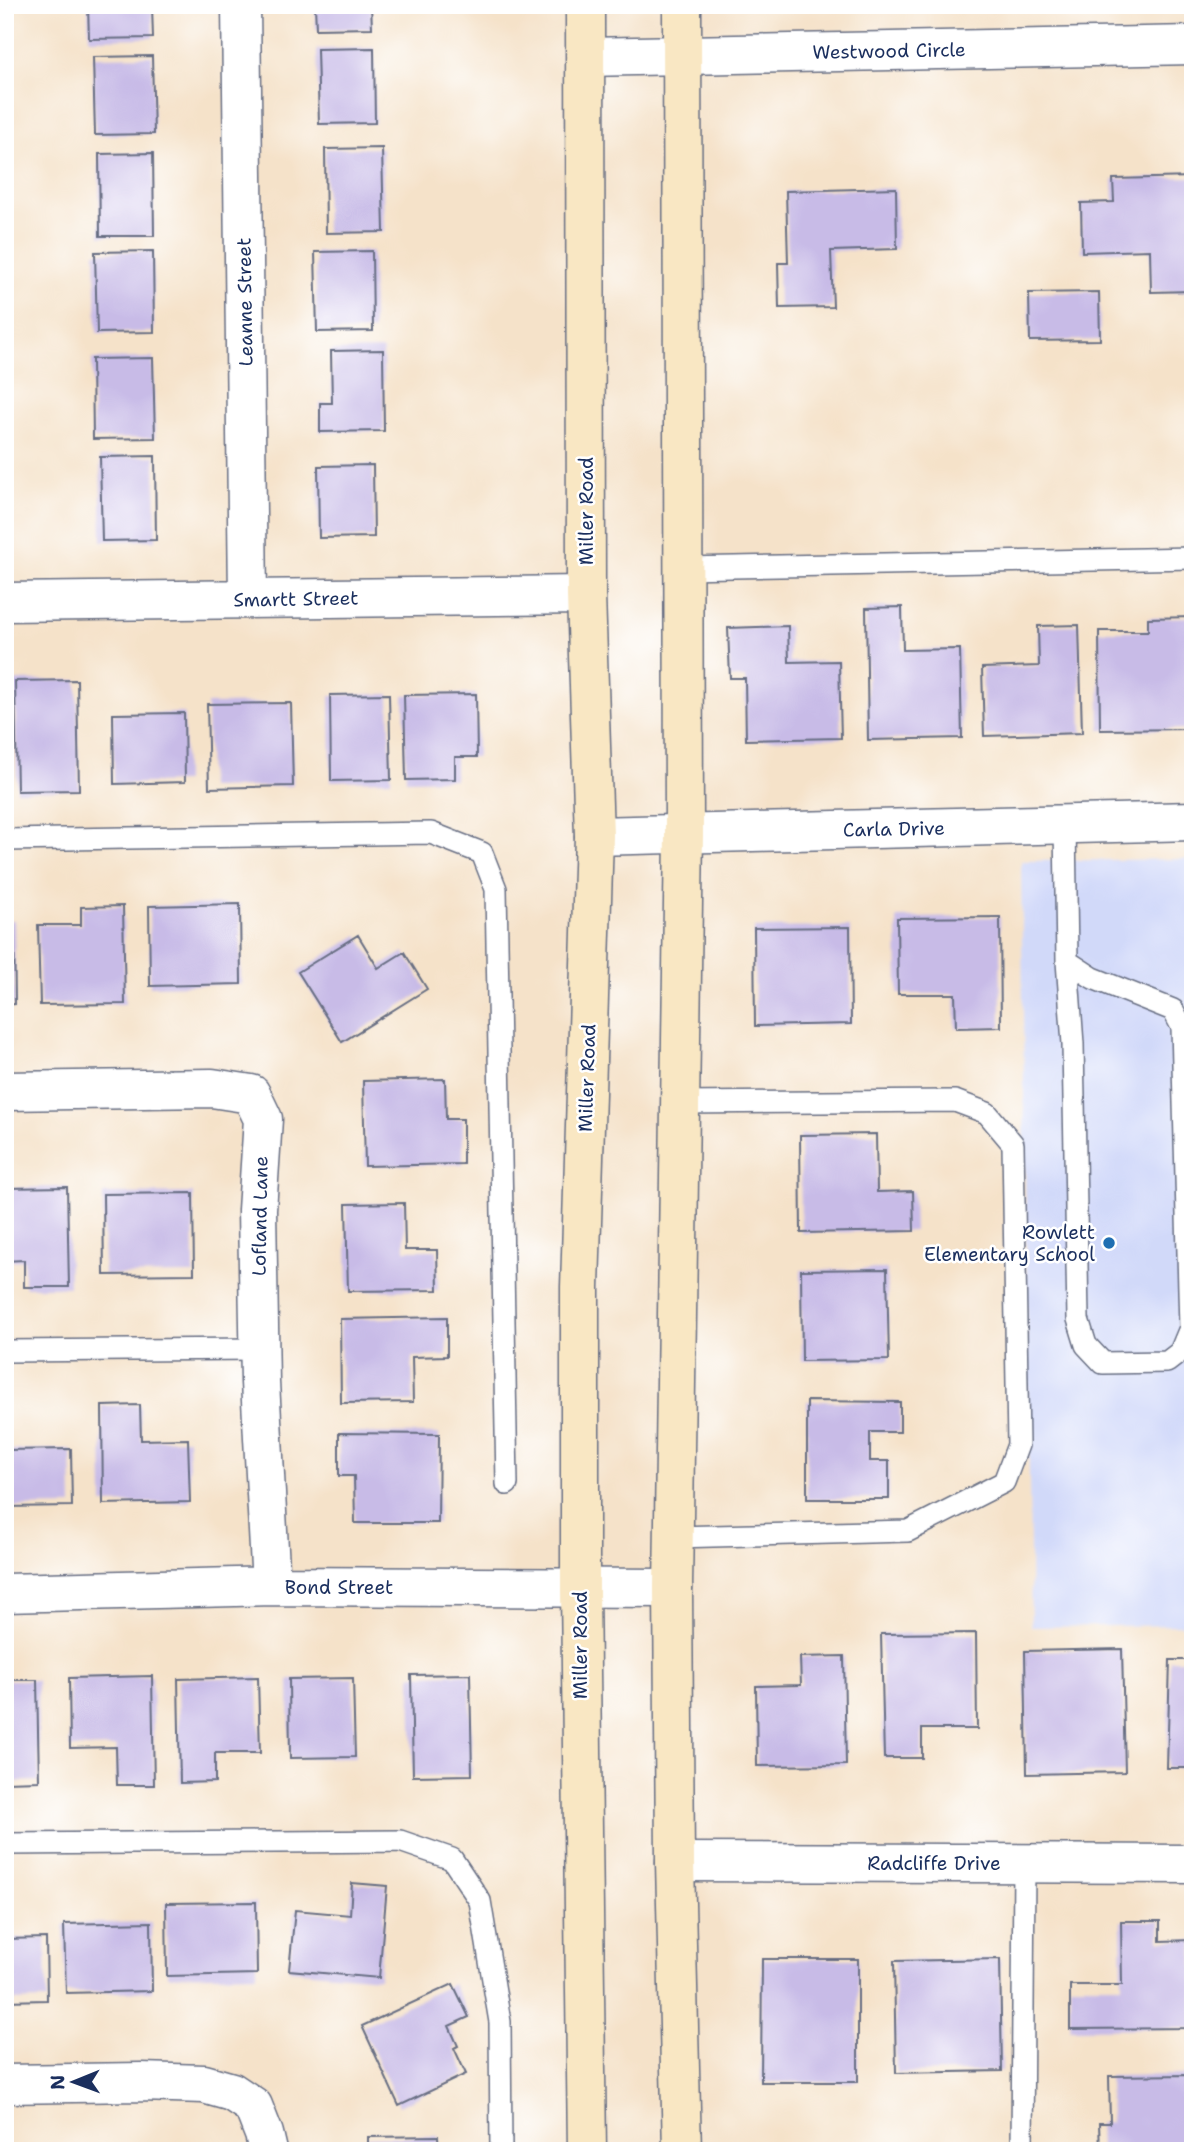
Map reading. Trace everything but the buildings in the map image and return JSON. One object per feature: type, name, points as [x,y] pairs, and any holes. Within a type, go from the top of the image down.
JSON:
[{"type":"main road","name":"Miller Road","points":[[585,5],[586,595],[594,836],[580,1287],[580,1589],[587,2151]]},
{"type":"main road","points":[[682,5],[684,834],[673,1588],[675,1862],[682,2151]]},
{"type":"street","name":"Leanne Street","points":[[241,5],[248,599]]},
{"type":"street","name":"Westwood Circle","points":[[586,57],[1193,45]]},
{"type":"street","name":"Smartt Street","points":[[5,602],[586,595]]},
{"type":"street","name":"Carla Drive","points":[[594,836],[1193,821]]},
{"type":"street","name":"Lofland Lane","points":[[5,1091],[212,1088],[251,1094],[263,1119],[257,1210],[259,1349],[271,1586]]},
{"type":"street","name":"Bond Street","points":[[5,1593],[271,1586],[673,1588]]},
{"type":"street","name":"Radcliffe Drive","points":[[675,1862],[1193,1864]]},
{"type":"street","points":[[5,2084],[204,2084],[232,2092],[253,2106],[268,2151]]},
{"type":"lane","points":[[683,568],[1193,558]]},
{"type":"lane","points":[[1065,824],[1067,961],[1073,1044],[1078,1319],[1086,1345],[1103,1363],[1167,1362],[1181,1352],[1190,1328],[1182,1027],[1173,1010],[1093,978],[1067,961]]},
{"type":"lane","points":[[5,840],[431,833],[482,853],[496,889],[507,1484]]},
{"type":"lane","points":[[674,1537],[908,1531],[1004,1482],[1018,1446],[1013,1144],[987,1113],[955,1101],[681,1103]]},
{"type":"lane","points":[[5,1350],[259,1349]]},
{"type":"lane","points":[[5,1844],[400,1841],[452,1858],[480,1901],[500,2022],[501,2151]]},
{"type":"lane","points":[[1022,2151],[1024,1863]]},
{"type":"shaded area","name":"Rowlett Elementary School","points":[[1193,859],[1193,1625],[1031,1627],[1021,861]]},
{"type":"place","name":"Rowlett Elementary School","points":[[1109,1243]]}]
